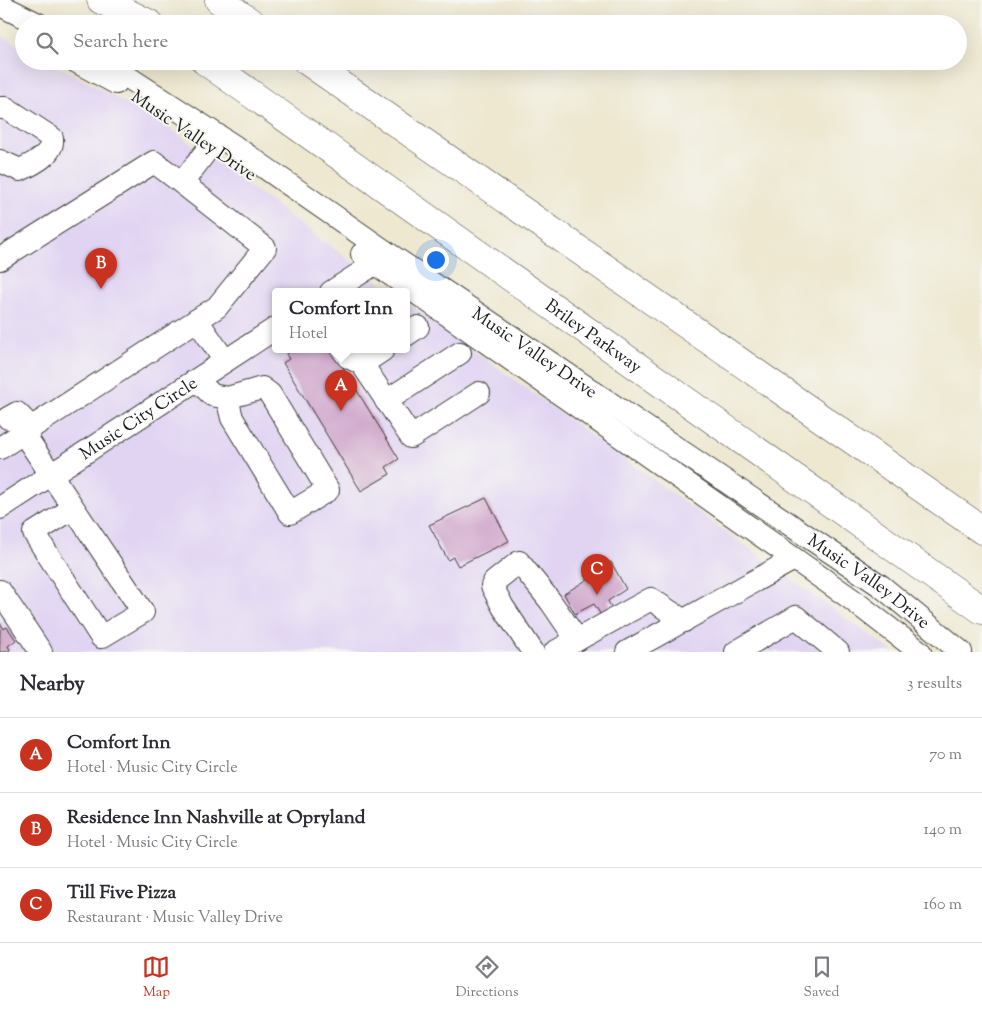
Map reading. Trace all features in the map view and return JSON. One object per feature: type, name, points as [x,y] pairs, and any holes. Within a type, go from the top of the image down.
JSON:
[{"type":"highway","points":[[101,0],[132,15]]},
{"type":"highway","points":[[219,0],[240,15]]},
{"type":"highway","name":"Briley Parkway","points":[[218,70],[976,606]]},
{"type":"highway","points":[[320,70],[982,530]]},
{"type":"street","points":[[1,12],[15,17]]},
{"type":"street","points":[[1,12],[15,25]]},
{"type":"street","name":"Music Valley Drive","points":[[92,70],[143,98],[379,257],[881,586],[952,649]]},
{"type":"street","name":"Music Valley Drive","points":[[117,70],[234,146],[379,257],[408,288]]},
{"type":"street","points":[[0,108],[6,108],[52,138],[53,145],[49,152],[20,170],[0,161]]},
{"type":"street","points":[[182,183],[211,145]]},
{"type":"street","points":[[0,259],[154,162],[265,248],[217,306],[0,448]]},
{"type":"street","points":[[336,288],[379,257]]},
{"type":"street","name":"Music Valley Drive","points":[[410,289],[850,598],[920,652]]},
{"type":"street","points":[[197,320],[225,361]]},
{"type":"street","name":"Music City Circle","points":[[0,508],[272,331]]},
{"type":"street","points":[[345,353],[348,357],[362,364],[410,437],[479,393]]},
{"type":"street","points":[[362,364],[379,353]]},
{"type":"street","points":[[386,401],[460,353]]},
{"type":"street","points":[[197,380],[212,394],[226,398],[262,388],[270,394],[328,490],[290,512],[232,418],[226,398]]},
{"type":"street","points":[[8,418],[17,413],[50,474],[143,612],[101,637],[34,533],[72,508]]},
{"type":"street","points":[[627,652],[794,559]]},
{"type":"street","points":[[533,652],[503,607],[492,586],[494,582],[519,562],[551,602],[577,640]]},
{"type":"street","points":[[0,591],[41,652]]},
{"type":"street","points":[[555,652],[651,598],[684,621]]},
{"type":"street","points":[[736,652],[796,617],[838,652]]},
{"type":"shaded area","points":[[0,35],[15,43],[15,70],[64,70],[167,126],[388,288],[272,288],[272,353],[410,353],[410,305],[893,652],[0,652]]},
{"type":"building","points":[[334,353],[399,459],[386,467],[390,474],[361,491],[283,363],[289,359],[286,354]]},
{"type":"building","points":[[486,498],[509,541],[458,566],[453,557],[448,560],[429,525]]},
{"type":"building","points":[[611,562],[626,589],[608,601],[612,609],[601,615],[594,604],[575,614],[564,594],[588,579],[585,575]]},
{"type":"building","points":[[0,623],[4,629],[7,627],[16,640],[8,646],[10,650],[6,652],[0,652]]},
{"type":"place","name":"Residence Inn Nashville at Opryland","points":[[101,289]]},
{"type":"place","name":"Comfort Inn","points":[[341,411]]},
{"type":"place","name":"Till Five Pizza","points":[[597,595]]}]
